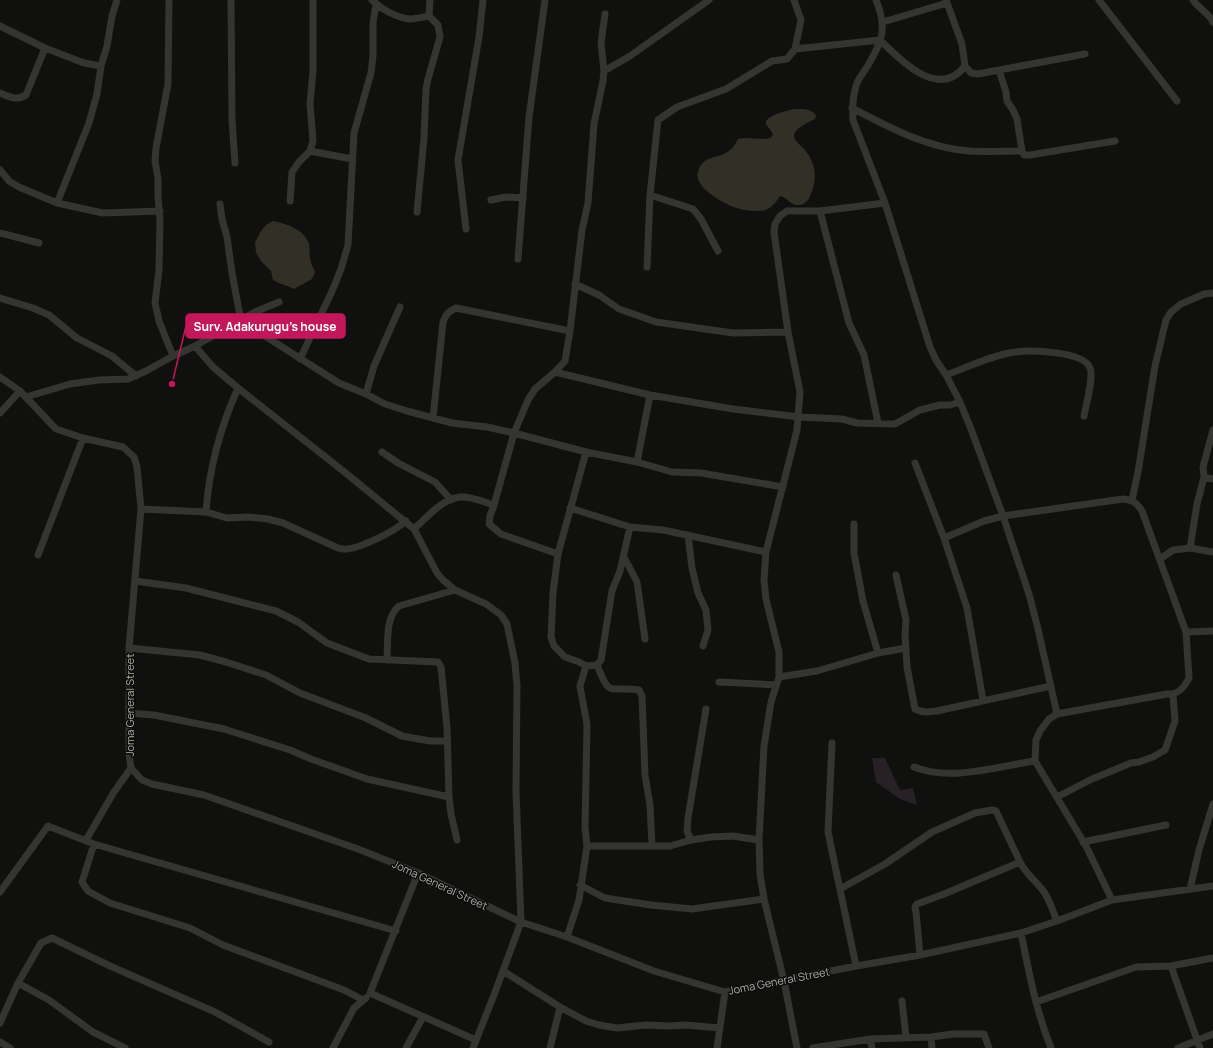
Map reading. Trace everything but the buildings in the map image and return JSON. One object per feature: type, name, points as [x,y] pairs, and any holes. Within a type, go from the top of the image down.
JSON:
[{"type":"street","points":[[57,204],[89,123],[97,94],[101,66],[117,0]]},
{"type":"street","points":[[169,0],[168,84],[156,154],[160,211],[159,270],[155,303],[159,321],[173,356]]},
{"type":"street","points":[[231,0],[232,120],[235,163]]},
{"type":"street","points":[[290,201],[292,172],[310,151],[313,141],[310,104],[313,70],[313,0]]},
{"type":"street","points":[[417,212],[424,138],[426,89],[440,37],[438,26],[429,16],[430,0]]},
{"type":"street","points":[[466,229],[458,160],[479,37],[483,0]]},
{"type":"street","points":[[518,259],[529,117],[545,0]]},
{"type":"street","points":[[604,71],[630,56],[709,0]]},
{"type":"street","points":[[648,267],[650,195],[658,120],[676,107],[726,89],[772,60],[787,59],[795,49],[801,20],[794,0]]},
{"type":"street","points":[[876,0],[883,22],[879,48],[857,83],[852,108],[852,120],[884,203],[930,347],[960,402],[972,430],[1003,516],[1028,594],[1057,714]]},
{"type":"street","points":[[1099,0],[1177,102]]},
{"type":"street","points":[[1193,0],[1208,14],[1213,22]]},
{"type":"street","points":[[300,359],[333,289],[348,245],[354,133],[371,73],[373,56],[374,2],[399,16],[409,19],[429,16]]},
{"type":"street","points":[[883,22],[947,2],[962,44],[965,66],[971,73],[978,74],[1085,54]]},
{"type":"street","points":[[558,554],[501,534],[489,524],[514,433],[528,400],[535,389],[555,372],[565,361],[582,230],[588,203],[594,124],[603,81],[604,71],[602,43],[605,14]]},
{"type":"street","points":[[0,26],[45,48],[84,63],[101,66]]},
{"type":"street","points":[[795,49],[880,40],[913,70],[940,81],[958,74],[965,66]]},
{"type":"street","points":[[0,93],[16,99],[26,95],[45,48]]},
{"type":"street","points":[[999,70],[1006,92],[1007,101],[1017,119],[1024,155],[1030,156],[1115,141]]},
{"type":"street","points":[[852,108],[911,137],[941,145],[968,151],[1022,151]]},
{"type":"street","points":[[310,151],[352,159]]},
{"type":"street","points":[[0,170],[10,181],[19,187],[57,204],[103,213],[160,211]]},
{"type":"street","points":[[650,195],[693,209],[701,219],[718,251]]},
{"type":"street","points":[[491,200],[523,198]]},
{"type":"street","points":[[797,1048],[784,981],[764,899],[760,874],[759,840],[764,746],[771,702],[779,677],[779,652],[766,599],[764,580],[766,552],[796,437],[799,417],[800,392],[788,332],[774,232],[775,224],[780,216],[786,212],[820,211],[884,203]]},
{"type":"street","points":[[220,204],[241,321],[339,383],[366,394],[385,404],[452,424],[514,433],[586,452],[637,462],[672,472],[701,473],[783,487]]},
{"type":"street","points":[[820,211],[849,322],[864,354],[878,423]]},
{"type":"street","points":[[0,233],[39,243]]},
{"type":"street","points":[[575,284],[599,294],[619,309],[656,322],[733,333],[788,332]]},
{"type":"street","points":[[1132,500],[1155,366],[1166,320],[1171,312],[1181,304],[1204,294],[1213,293]]},
{"type":"street","points":[[0,298],[33,308],[49,315],[77,338],[112,356],[136,376]]},
{"type":"street","points":[[26,397],[70,384],[128,379],[136,376],[195,346],[255,312],[279,302]]},
{"type":"street","points":[[366,394],[374,366],[400,307]]},
{"type":"street","points":[[433,418],[443,322],[446,314],[450,311],[456,308],[570,330]]},
{"type":"street","points":[[195,346],[213,367],[238,388],[406,521],[414,529],[437,573],[443,580],[455,590],[486,604],[501,615],[507,624],[515,663],[517,686],[516,791],[521,922],[473,1048]]},
{"type":"street","points":[[946,375],[1001,355],[1016,352],[1040,351],[1068,354],[1077,357],[1088,364],[1090,368],[1091,377],[1084,416]]},
{"type":"street","points":[[555,372],[650,395],[733,409],[799,417],[842,419],[857,423],[895,424],[920,410],[960,402]]},
{"type":"street","name":"Joma General Street","points":[[0,377],[26,397],[56,429],[83,438],[123,447],[134,457],[137,467],[142,509],[129,648],[129,753],[131,768],[142,780],[152,784],[204,795],[358,849],[418,873],[521,922],[567,937],[654,971],[725,992],[920,955],[1021,932],[1057,921],[1112,900],[1213,886]]},
{"type":"street","points":[[206,512],[217,443],[226,415],[238,388]]},
{"type":"street","points":[[0,413],[20,392]]},
{"type":"street","points":[[637,462],[650,395]]},
{"type":"street","points":[[1190,548],[1197,504],[1204,477],[1203,467],[1213,430]]},
{"type":"street","points":[[38,555],[83,438]]},
{"type":"street","points":[[382,452],[398,463],[435,482],[451,500]]},
{"type":"street","points":[[586,452],[558,554],[553,593],[551,637],[554,646],[565,657],[586,666],[596,665],[601,660],[612,591],[624,558],[630,527]]},
{"type":"street","points":[[915,462],[944,538],[967,608],[983,700]]},
{"type":"street","points":[[1204,477],[1213,479]]},
{"type":"street","points":[[414,529],[439,506],[460,497],[469,497],[494,505]]},
{"type":"street","points":[[944,538],[984,521],[1003,516],[1123,499],[1132,500],[1142,511],[1186,632],[1189,678],[1186,685],[1179,692],[1173,695],[1167,694],[1105,704],[1057,714],[1049,719],[1040,731],[1036,740],[1035,761],[1084,842],[1112,900]]},
{"type":"street","points":[[570,508],[630,527],[663,530],[766,552]]},
{"type":"street","points":[[142,509],[206,512],[227,518],[248,517],[268,519],[283,523],[338,548],[347,549],[362,545],[385,535],[406,521]]},
{"type":"street","points":[[854,524],[854,553],[863,601],[878,654]]},
{"type":"street","points":[[688,535],[692,568],[698,593],[706,610],[708,630],[703,646]]},
{"type":"street","points":[[1160,559],[1173,550],[1190,548],[1213,552]]},
{"type":"street","points":[[624,558],[637,582],[645,639]]},
{"type":"street","points":[[896,576],[906,620],[907,667],[915,709],[927,712],[937,711],[1051,686]]},
{"type":"street","points":[[135,581],[186,588],[276,610],[298,622],[328,643],[370,659],[438,662],[441,667],[447,728],[449,797],[457,840]]},
{"type":"street","points":[[386,660],[389,627],[394,610],[399,606],[455,590]]},
{"type":"street","points":[[1186,632],[1213,631]]},
{"type":"street","points":[[129,648],[200,655],[226,662],[266,675],[300,693],[366,718],[402,736],[430,742],[447,741]]},
{"type":"street","points":[[779,677],[817,672],[878,654],[906,648]]},
{"type":"street","points":[[596,665],[606,686],[611,690],[639,690],[642,696],[645,775],[650,805],[652,845]]},
{"type":"street","points":[[567,937],[579,900],[580,885],[587,846],[585,828],[587,725],[580,686],[586,666]]},
{"type":"street","points":[[719,682],[776,685]]},
{"type":"street","points":[[1058,798],[1092,779],[1131,763],[1153,757],[1165,750],[1175,721],[1173,695]]},
{"type":"street","points":[[691,840],[687,831],[688,818],[706,709]]},
{"type":"street","points":[[129,713],[154,715],[224,729],[290,750],[367,779],[449,797]]},
{"type":"street","points":[[832,743],[828,804],[828,832],[856,966]]},
{"type":"street","points":[[914,767],[922,770],[947,773],[988,770],[1010,764],[1035,761]]},
{"type":"street","points":[[86,840],[114,792],[131,768]]},
{"type":"street","points":[[1190,889],[1199,850],[1213,804]]},
{"type":"street","points":[[840,889],[884,864],[932,832],[975,813],[992,810],[996,811],[1024,869],[1046,894],[1057,921]]},
{"type":"street","points":[[1084,842],[1166,825]]},
{"type":"street","points":[[0,892],[48,826],[94,844],[396,931]]},
{"type":"street","points":[[587,846],[670,846],[691,840],[733,836],[759,840]]},
{"type":"street","points":[[94,844],[82,882],[88,891],[110,903],[190,928],[223,945],[344,990],[363,1000]]},
{"type":"street","points":[[920,955],[915,907],[917,904],[1020,862]]},
{"type":"street","points":[[333,1048],[354,1008],[370,993],[418,873]]},
{"type":"street","points":[[580,885],[605,898],[651,906],[692,909],[764,899]]},
{"type":"street","points":[[1021,932],[1036,1002],[1044,1032],[1051,1048]]},
{"type":"street","points":[[0,1023],[18,983],[41,944],[52,938],[110,966],[215,1012],[269,1042]]},
{"type":"street","points":[[1036,1002],[1136,967],[1172,966],[1213,958]]},
{"type":"street","points":[[1172,966],[1200,1048]]},
{"type":"street","points":[[503,971],[560,1007],[586,1021],[599,1025],[617,1028],[646,1025],[686,1025],[720,1028]]},
{"type":"street","points":[[18,983],[49,1000],[93,1032],[125,1048]]},
{"type":"street","points":[[717,1048],[725,992]]},
{"type":"street","points":[[370,993],[476,1040]]},
{"type":"street","points":[[902,1001],[906,1037]]},
{"type":"street","points":[[550,1048],[560,1007]]},
{"type":"street","points":[[406,1048],[423,1017]]},
{"type":"street","points":[[813,1048],[870,1039],[930,1037],[953,1034],[984,1034],[989,1048]]},
{"type":"street","points":[[1178,1048],[1213,1034]]},
{"type":"street","points":[[930,1037],[932,1048]]},
{"type":"street","points":[[870,1039],[872,1048]]},
{"type":"street","points":[[0,1042],[10,1048]]},
{"type":"shaded area","points":[[794,109],[809,110],[816,115],[815,119],[797,130],[794,136],[797,142],[809,155],[814,166],[815,178],[813,190],[806,202],[796,205],[780,196],[770,208],[761,211],[747,210],[724,203],[703,187],[697,177],[700,166],[703,162],[729,151],[738,139],[771,138],[773,134],[766,124],[766,121],[775,114]]},
{"type":"shaded area","points":[[273,221],[299,231],[307,239],[309,244],[310,261],[315,272],[312,279],[294,289],[273,280],[271,271],[261,261],[256,253],[255,242],[266,225]]},
{"type":"shaded area","points":[[872,758],[885,758],[900,790],[913,788],[917,805],[900,799],[876,782]]},
{"type":"place","name":"Surv. Adakurugu's house","points":[[172,384]]}]
